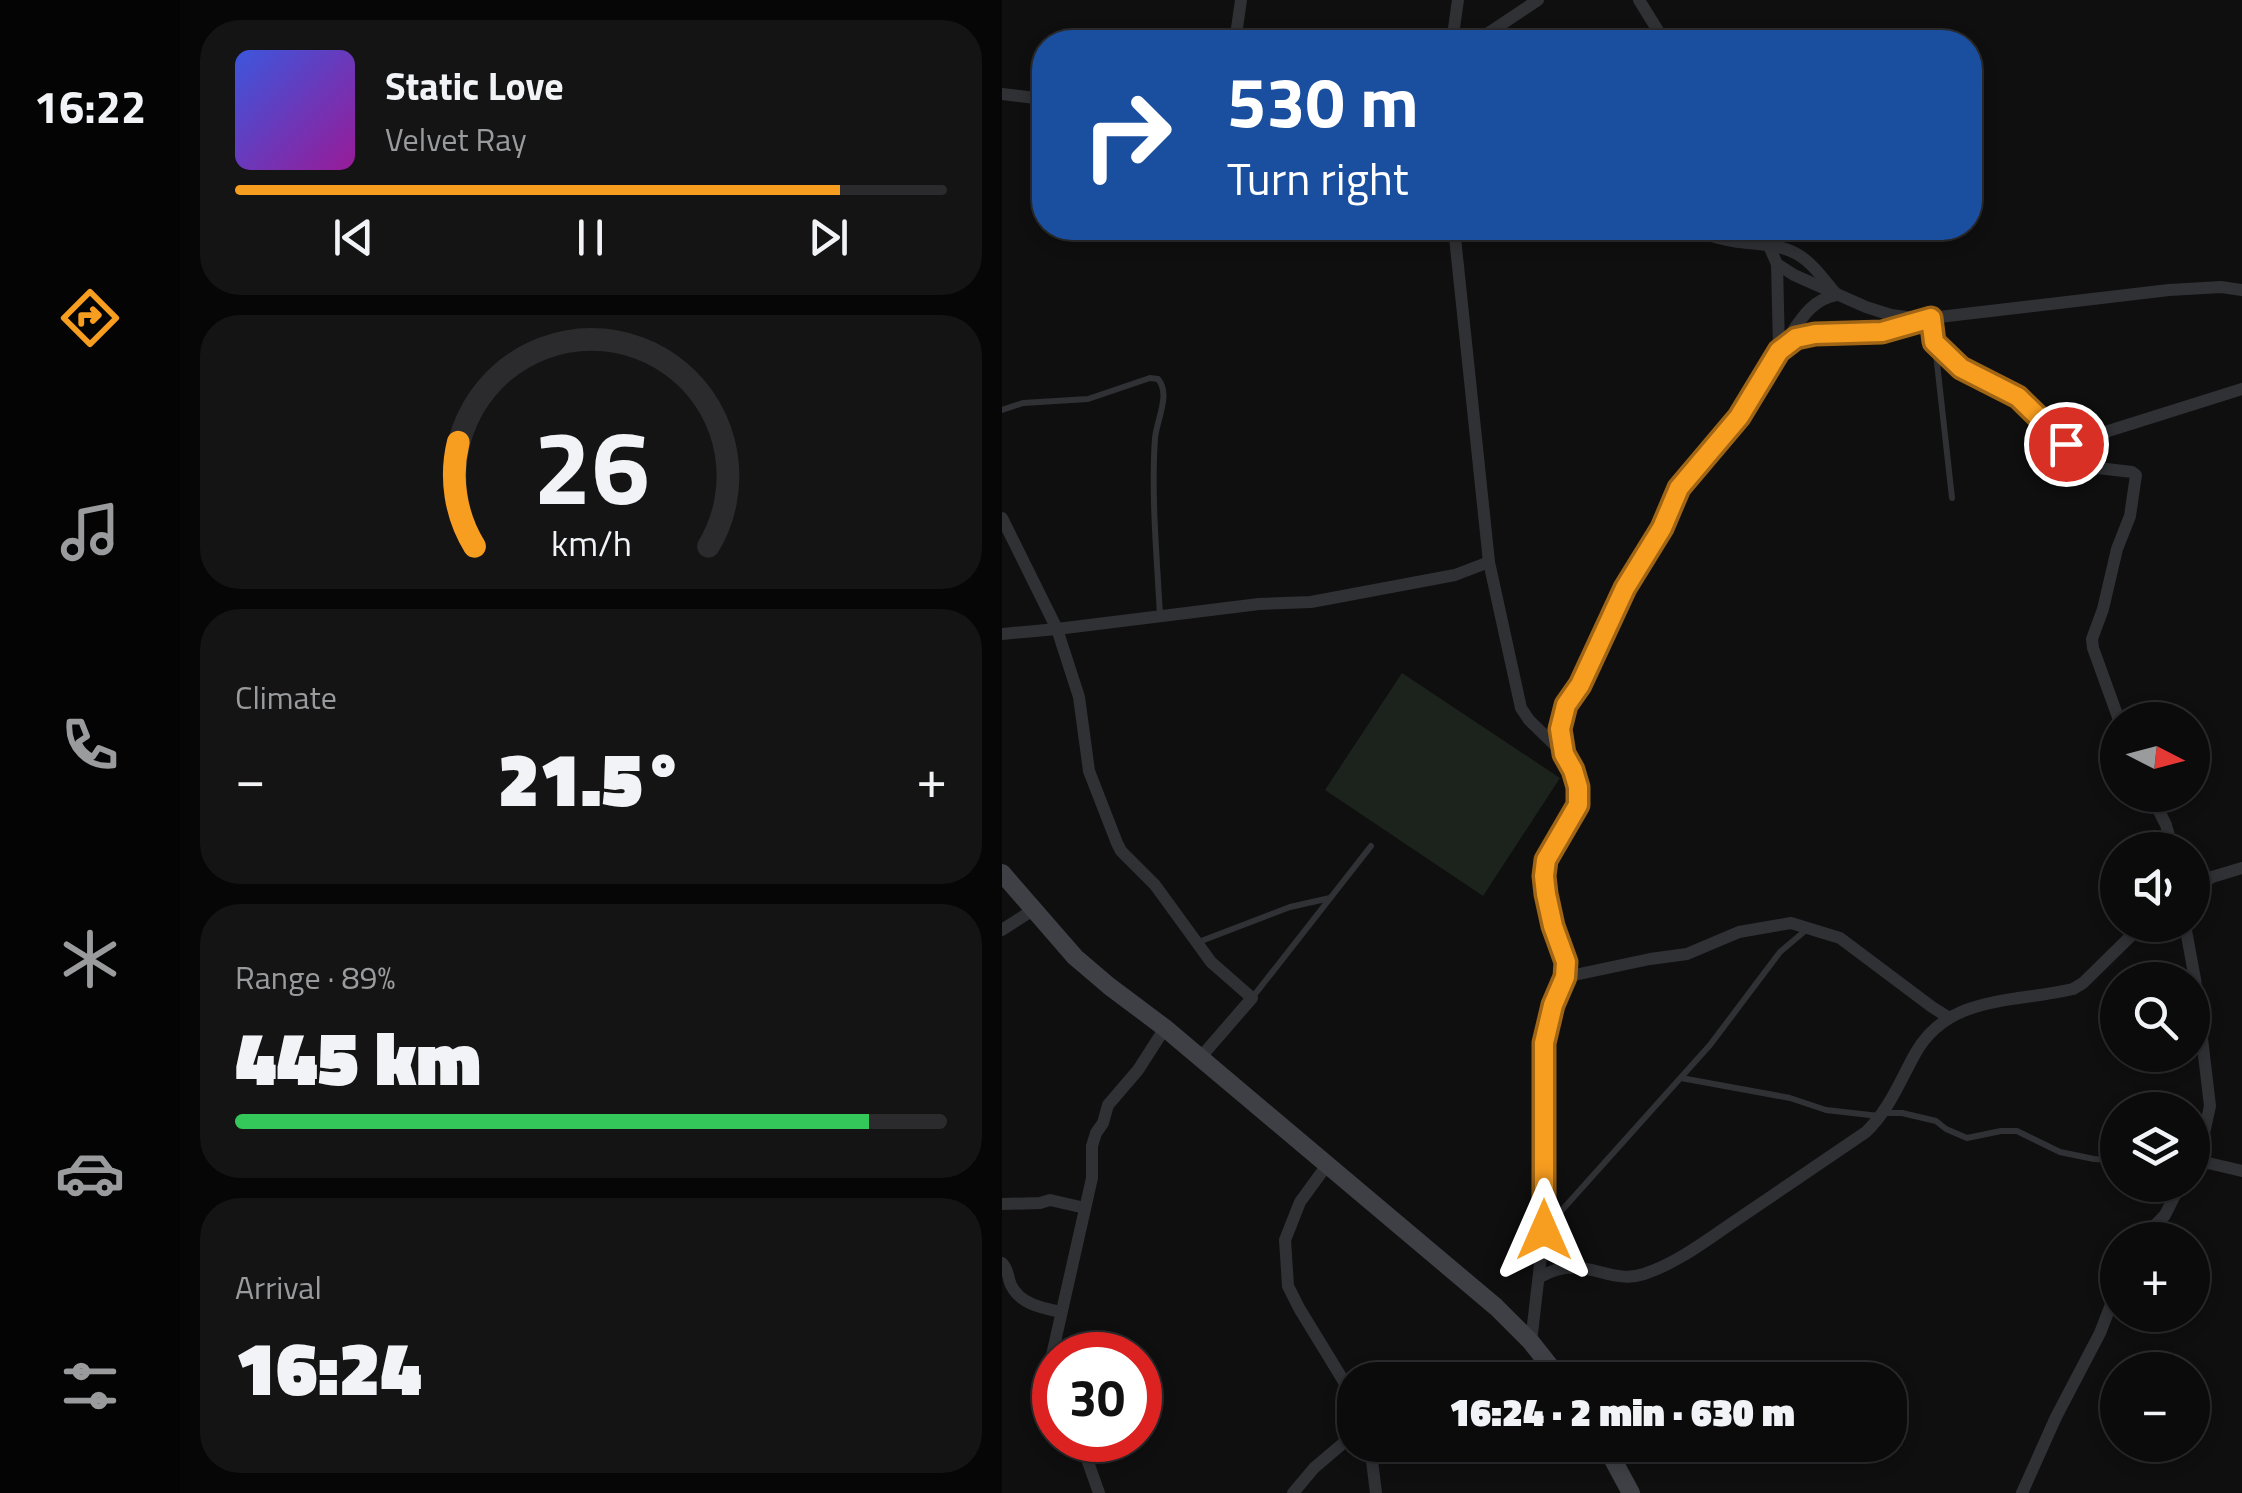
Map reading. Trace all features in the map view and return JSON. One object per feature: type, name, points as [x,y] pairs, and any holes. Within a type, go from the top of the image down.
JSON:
[{"type":"street","points":[[1237,30],[1241,0]]},
{"type":"street","points":[[1454,30],[1458,0]]},
{"type":"street","points":[[1493,30],[1538,0]]},
{"type":"street","points":[[1639,0],[1658,30]]},
{"type":"street","points":[[1002,94],[1032,98]]},
{"type":"street","points":[[1455,240],[1489,562],[1521,708],[1564,754],[1578,787],[1578,805],[1546,860],[1544,876],[1553,926],[1566,962],[1544,1043],[1544,1230],[1531,1342]]},
{"type":"street","points":[[1725,240],[1768,245],[1798,255],[1836,295]]},
{"type":"street","points":[[1766,240],[1778,264],[1779,351]]},
{"type":"street","points":[[1778,264],[1866,308],[1927,319]]},
{"type":"street","points":[[1779,351],[1796,338],[1882,332],[1927,319],[2169,290],[2242,290]]},
{"type":"street","points":[[1564,754],[1560,729],[1566,705],[1586,675],[1625,588],[1662,528],[1679,488],[1739,417],[1779,351],[1816,302],[1836,295]]},
{"type":"street","points":[[1927,319],[1934,342],[1961,368],[2018,397],[2066,444],[2098,468],[2136,475],[2130,516],[2116,548],[2092,639],[2112,702]]},
{"type":"street","points":[[2066,444],[2242,389]]},
{"type":"street","points":[[1002,518],[1057,629],[1079,696],[1089,771],[1117,844],[1155,885],[1196,944],[1252,998],[1200,1058]]},
{"type":"street","points":[[1002,634],[1259,604],[1311,602],[1455,574],[1489,562]]},
{"type":"street","points":[[2210,877],[2242,868]]},
{"type":"street","points":[[1002,873],[1075,956],[1108,986],[1165,1028],[1496,1307],[1547,1362]]},
{"type":"street","points":[[1002,930],[1033,910]]},
{"type":"street","points":[[1565,977],[1687,954],[1738,932],[1791,923],[1840,938],[1948,1016]]},
{"type":"street","points":[[1540,1278],[1555,1268],[1571,1266],[1627,1276],[1647,1273],[1688,1253],[1866,1132],[1882,1114],[1917,1050],[1948,1016],[1988,1004],[2073,989],[2125,942]]},
{"type":"street","points":[[2189,942],[2208,1092]]},
{"type":"street","points":[[1057,1332],[1092,1178],[1096,1132],[1108,1105],[1138,1070],[1165,1028]]},
{"type":"street","points":[[2210,1163],[2242,1171]]},
{"type":"street","points":[[1327,1165],[1300,1202],[1285,1240],[1288,1286],[1337,1370]]},
{"type":"street","points":[[1002,1204],[1050,1200],[1085,1208]]},
{"type":"street","points":[[1002,1262],[1008,1268],[1009,1281],[1017,1296],[1038,1308],[1061,1312]]},
{"type":"street","points":[[2022,1493],[2100,1332]]},
{"type":"street","points":[[1293,1493],[1337,1448]]},
{"type":"street","points":[[1088,1462],[1099,1493]]},
{"type":"street","points":[[1372,1462],[1376,1493]]},
{"type":"street","points":[[1615,1462],[1632,1493]]},
{"type":"lane","points":[[1934,342],[1952,498]]},
{"type":"lane","points":[[1002,410],[1022,402],[1088,399],[1150,378],[1164,385],[1153,468],[1160,616]]},
{"type":"lane","points":[[1252,998],[1370,846]]},
{"type":"lane","points":[[1196,944],[1290,907],[1332,897]]},
{"type":"lane","points":[[1544,1230],[1681,1078],[1780,952],[1808,930]]},
{"type":"lane","points":[[1681,1078],[1790,1098],[1826,1110],[1922,1117],[1968,1138],[2017,1131],[2060,1152],[2100,1159]]},
{"type":"shaded area","points":[[1402,673],[1560,778],[1483,896],[1325,790]]},
{"type":"route","points":[[1544,1230],[1544,1043],[1566,962],[1553,926],[1544,876],[1546,860],[1578,805],[1578,787],[1564,754],[1560,729],[1566,705],[1591,665],[1625,588],[1662,528],[1679,488],[1739,417],[1779,351],[1796,338],[1882,332],[1922,319],[1931,318],[1934,342],[1961,368],[2018,397],[2066,444]]}]
